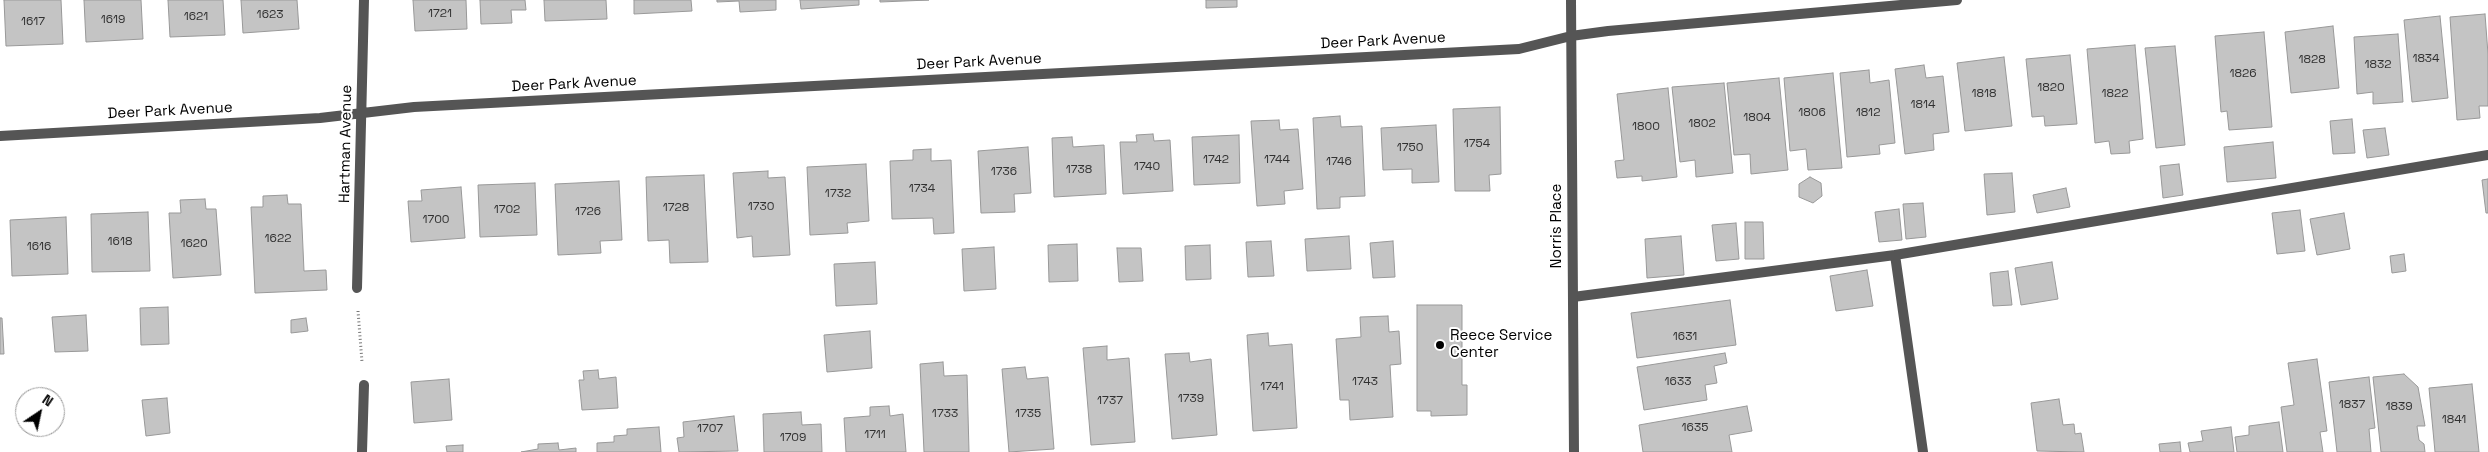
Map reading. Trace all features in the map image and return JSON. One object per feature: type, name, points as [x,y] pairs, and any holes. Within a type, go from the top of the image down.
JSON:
[{"type":"street","name":"Hartman Avenue","points":[[357,288],[364,0]]},
{"type":"street","name":"Norris Place","points":[[1571,0],[1574,452]]},
{"type":"street","name":"Deer Park Avenue","points":[[0,136],[320,118],[424,107],[1509,50],[1528,48],[1571,36],[1957,0]]},
{"type":"street","points":[[1573,297],[1895,256],[2488,155]]},
{"type":"street","points":[[1895,256],[1923,452]]},
{"type":"street","points":[[362,452],[364,384]]},
{"type":"path","points":[[357,288],[364,384]]},
{"type":"building","points":[[4,0],[61,0],[63,44],[6,46]]},
{"type":"building","points":[[84,0],[141,0],[143,39],[86,42]]},
{"type":"building","points":[[168,0],[223,0],[225,35],[170,37]]},
{"type":"building","points":[[241,0],[297,0],[299,29],[243,33]]},
{"type":"building","points":[[413,0],[466,0],[467,29],[415,31]]},
{"type":"building","points":[[480,0],[525,0],[526,10],[511,10],[512,23],[481,24]]},
{"type":"building","points":[[544,0],[606,0],[607,19],[545,21]]},
{"type":"building","points":[[634,0],[691,0],[692,11],[634,14]]},
{"type":"building","points":[[717,0],[776,0],[776,10],[740,12],[739,1],[717,2]]},
{"type":"building","points":[[800,0],[859,0],[859,5],[801,9]]},
{"type":"building","points":[[880,0],[929,0],[880,2]]},
{"type":"building","points":[[1206,0],[1237,0],[1237,7],[1206,8]]},
{"type":"building","points":[[2485,14],[2488,54],[2488,106],[2479,106],[2480,118],[2457,120],[2450,17]]},
{"type":"building","points":[[2440,16],[2448,98],[2412,102],[2404,20]]},
{"type":"building","points":[[2333,26],[2339,88],[2291,93],[2285,32]]},
{"type":"building","points":[[2264,32],[2272,127],[2229,130],[2227,111],[2221,112],[2215,36]]},
{"type":"building","points":[[2398,34],[2403,102],[2373,104],[2373,92],[2357,94],[2354,37]]},
{"type":"building","points":[[2135,45],[2143,139],[2129,141],[2130,153],[2111,154],[2109,141],[2095,143],[2087,49]]},
{"type":"building","points":[[2175,46],[2185,145],[2156,148],[2145,48]]},
{"type":"building","points":[[2070,55],[2077,124],[2045,126],[2044,116],[2032,117],[2026,59]]},
{"type":"building","points":[[2004,57],[2012,126],[1965,131],[1957,63]]},
{"type":"building","points":[[1924,65],[1926,78],[1943,76],[1949,132],[1933,134],[1934,150],[1905,154],[1895,69]]},
{"type":"building","points":[[1869,70],[1870,83],[1889,80],[1895,143],[1879,145],[1880,154],[1847,157],[1840,73]]},
{"type":"building","points":[[1833,73],[1842,168],[1808,170],[1806,149],[1790,151],[1784,78]]},
{"type":"building","points":[[1779,78],[1788,170],[1751,174],[1750,154],[1734,155],[1727,83]]},
{"type":"building","points":[[1724,83],[1733,173],[1696,177],[1695,160],[1680,162],[1672,87]]},
{"type":"building","points":[[1668,88],[1677,177],[1642,181],[1642,176],[1617,178],[1615,161],[1624,160],[1617,94]]},
{"type":"building","points":[[1500,107],[1501,174],[1489,175],[1490,191],[1455,191],[1453,109]]},
{"type":"building","points":[[1340,116],[1341,127],[1362,126],[1365,196],[1340,197],[1340,208],[1317,209],[1313,118]]},
{"type":"building","points":[[2352,119],[2355,153],[2333,154],[2330,121]]},
{"type":"building","points":[[1279,120],[1280,130],[1298,129],[1303,189],[1284,191],[1285,204],[1257,206],[1251,121]]},
{"type":"building","points":[[1436,125],[1439,182],[1412,183],[1412,169],[1383,170],[1381,128]]},
{"type":"building","points":[[2385,128],[2389,155],[2367,158],[2363,130]]},
{"type":"building","points":[[1153,134],[1154,141],[1170,140],[1173,191],[1123,194],[1120,142],[1137,142],[1136,135]]},
{"type":"building","points":[[1239,135],[1240,183],[1194,185],[1192,137]]},
{"type":"building","points":[[1072,137],[1073,147],[1104,145],[1106,194],[1054,197],[1052,138]]},
{"type":"building","points":[[2273,142],[2276,178],[2227,182],[2224,147]]},
{"type":"building","points":[[1028,147],[1031,193],[1014,194],[1015,212],[981,213],[978,151]]},
{"type":"building","points":[[931,149],[931,161],[951,160],[954,233],[934,234],[933,218],[892,219],[890,161],[913,160],[913,150]]},
{"type":"building","points":[[866,164],[869,221],[847,223],[848,233],[810,235],[807,167]]},
{"type":"building","points":[[2179,164],[2183,195],[2163,198],[2160,166]]},
{"type":"building","points":[[768,171],[768,178],[785,177],[790,255],[753,257],[752,236],[737,238],[733,173]]},
{"type":"building","points":[[2012,173],[2015,212],[1987,215],[1984,174]]},
{"type":"building","points":[[704,175],[708,262],[670,263],[669,240],[648,241],[646,177]]},
{"type":"building","points":[[1810,177],[1821,183],[1822,196],[1813,203],[1799,197],[1799,184]]},
{"type":"building","points":[[2488,179],[2488,213],[2486,213],[2482,180]]},
{"type":"building","points":[[619,181],[622,240],[600,241],[601,253],[558,255],[555,184]]},
{"type":"building","points":[[535,183],[537,235],[480,237],[478,185]]},
{"type":"building","points":[[461,187],[465,238],[411,242],[408,201],[422,201],[421,190]]},
{"type":"building","points":[[2066,188],[2070,207],[2037,213],[2033,195]]},
{"type":"building","points":[[287,195],[288,204],[301,204],[304,271],[326,270],[327,290],[255,293],[251,207],[263,207],[263,196]]},
{"type":"building","points":[[205,199],[206,209],[216,209],[221,275],[173,278],[169,213],[181,213],[180,200]]},
{"type":"building","points":[[1923,203],[1926,237],[1906,239],[1903,204]]},
{"type":"building","points":[[1899,209],[1902,240],[1879,242],[1875,212]]},
{"type":"building","points":[[2300,210],[2305,251],[2277,254],[2272,213]]},
{"type":"building","points":[[148,212],[150,271],[92,272],[91,214]]},
{"type":"building","points":[[2344,213],[2350,249],[2317,255],[2310,219]]},
{"type":"building","points":[[66,217],[68,274],[12,276],[10,220]]},
{"type":"building","points":[[1745,222],[1763,222],[1764,259],[1745,259]]},
{"type":"building","points":[[1736,223],[1739,259],[1716,261],[1712,225]]},
{"type":"building","points":[[1349,236],[1351,269],[1307,271],[1305,239]]},
{"type":"building","points":[[1681,236],[1684,275],[1647,278],[1645,239]]},
{"type":"building","points":[[1271,241],[1274,276],[1248,277],[1246,242]]},
{"type":"building","points":[[1393,241],[1395,277],[1373,278],[1370,243]]},
{"type":"building","points":[[1077,244],[1078,281],[1049,282],[1048,245]]},
{"type":"building","points":[[1210,245],[1211,279],[1186,280],[1185,246]]},
{"type":"building","points":[[994,247],[996,289],[964,291],[962,249]]},
{"type":"building","points":[[1117,248],[1141,248],[1143,281],[1119,282]]},
{"type":"building","points":[[2404,254],[2406,271],[2392,273],[2390,256]]},
{"type":"building","points":[[875,262],[877,304],[836,306],[834,264]]},
{"type":"building","points":[[2052,262],[2058,299],[2021,305],[2015,268]]},
{"type":"building","points":[[1867,270],[1873,306],[1836,311],[1830,276]]},
{"type":"building","points":[[2008,271],[2012,305],[1993,306],[1990,273]]},
{"type":"building","points":[[1730,300],[1736,345],[1637,358],[1631,313]]},
{"type":"building","name":"Reece Service Center","points":[[1417,305],[1462,305],[1462,385],[1467,385],[1467,415],[1431,416],[1431,411],[1417,411]]},
{"type":"building","points":[[168,307],[169,344],[141,345],[140,308]]},
{"type":"building","points":[[86,315],[88,351],[55,352],[52,317]]},
{"type":"building","points":[[1388,316],[1389,332],[1399,331],[1401,364],[1390,365],[1393,417],[1350,420],[1349,400],[1340,400],[1336,339],[1361,337],[1360,317]]},
{"type":"building","points":[[0,318],[2,318],[4,354],[0,354]]},
{"type":"building","points":[[306,318],[308,331],[291,333],[291,320]]},
{"type":"building","points":[[870,331],[872,368],[827,372],[824,335]]},
{"type":"building","points":[[1268,333],[1269,346],[1292,344],[1297,428],[1253,431],[1247,335]]},
{"type":"building","points":[[1107,346],[1107,360],[1129,358],[1135,442],[1091,445],[1083,348]]},
{"type":"building","points":[[1189,353],[1190,362],[1211,359],[1217,435],[1172,439],[1165,354]]},
{"type":"building","points":[[1725,353],[1727,363],[1714,366],[1717,383],[1705,385],[1707,400],[1644,410],[1637,367]]},
{"type":"building","points":[[2317,359],[2327,431],[2320,432],[2323,452],[2287,452],[2281,407],[2294,405],[2288,363]]},
{"type":"building","points":[[943,362],[944,376],[967,375],[969,452],[924,452],[920,364]]},
{"type":"building","points":[[1025,367],[1027,379],[1048,377],[1054,449],[1009,452],[1002,369]]},
{"type":"building","points":[[598,370],[599,379],[616,377],[618,408],[582,410],[579,380],[584,380],[583,371]]},
{"type":"building","points":[[2404,374],[2418,387],[2425,426],[2417,426],[2419,440],[2424,444],[2425,452],[2381,452],[2373,377]]},
{"type":"building","points":[[2369,377],[2375,428],[2369,429],[2371,452],[2337,452],[2329,382]]},
{"type":"building","points":[[449,379],[452,420],[414,423],[411,382]]},
{"type":"building","points":[[2472,384],[2479,452],[2435,452],[2429,388]]},
{"type":"building","points":[[167,398],[170,433],[146,436],[142,400]]},
{"type":"building","points":[[2059,399],[2063,425],[2074,424],[2075,434],[2081,433],[2084,452],[2037,451],[2031,403]]},
{"type":"building","points":[[889,406],[890,416],[903,414],[906,452],[846,452],[844,418],[870,416],[870,407]]},
{"type":"building","points":[[1747,406],[1752,431],[1729,435],[1732,452],[1643,452],[1639,425]]},
{"type":"building","points":[[801,412],[802,425],[821,424],[822,452],[764,452],[763,414]]},
{"type":"building","points":[[734,416],[738,451],[679,452],[677,438],[684,437],[683,422]]},
{"type":"building","points":[[2279,422],[2283,452],[2237,452],[2235,437],[2249,435],[2249,426]]},
{"type":"building","points":[[659,427],[661,452],[597,452],[597,443],[614,442],[614,436],[627,435],[627,429]]},
{"type":"building","points":[[2231,427],[2234,452],[2190,452],[2188,443],[2203,441],[2201,431]]},
{"type":"building","points":[[2180,442],[2181,452],[2160,452],[2159,444]]},
{"type":"building","points":[[558,443],[559,450],[576,448],[576,452],[521,452],[538,449],[538,444]]},
{"type":"building","points":[[463,445],[463,452],[447,452],[446,446]]},
{"type":"place","name":"Reece Service Center","points":[[1440,345]]}]
